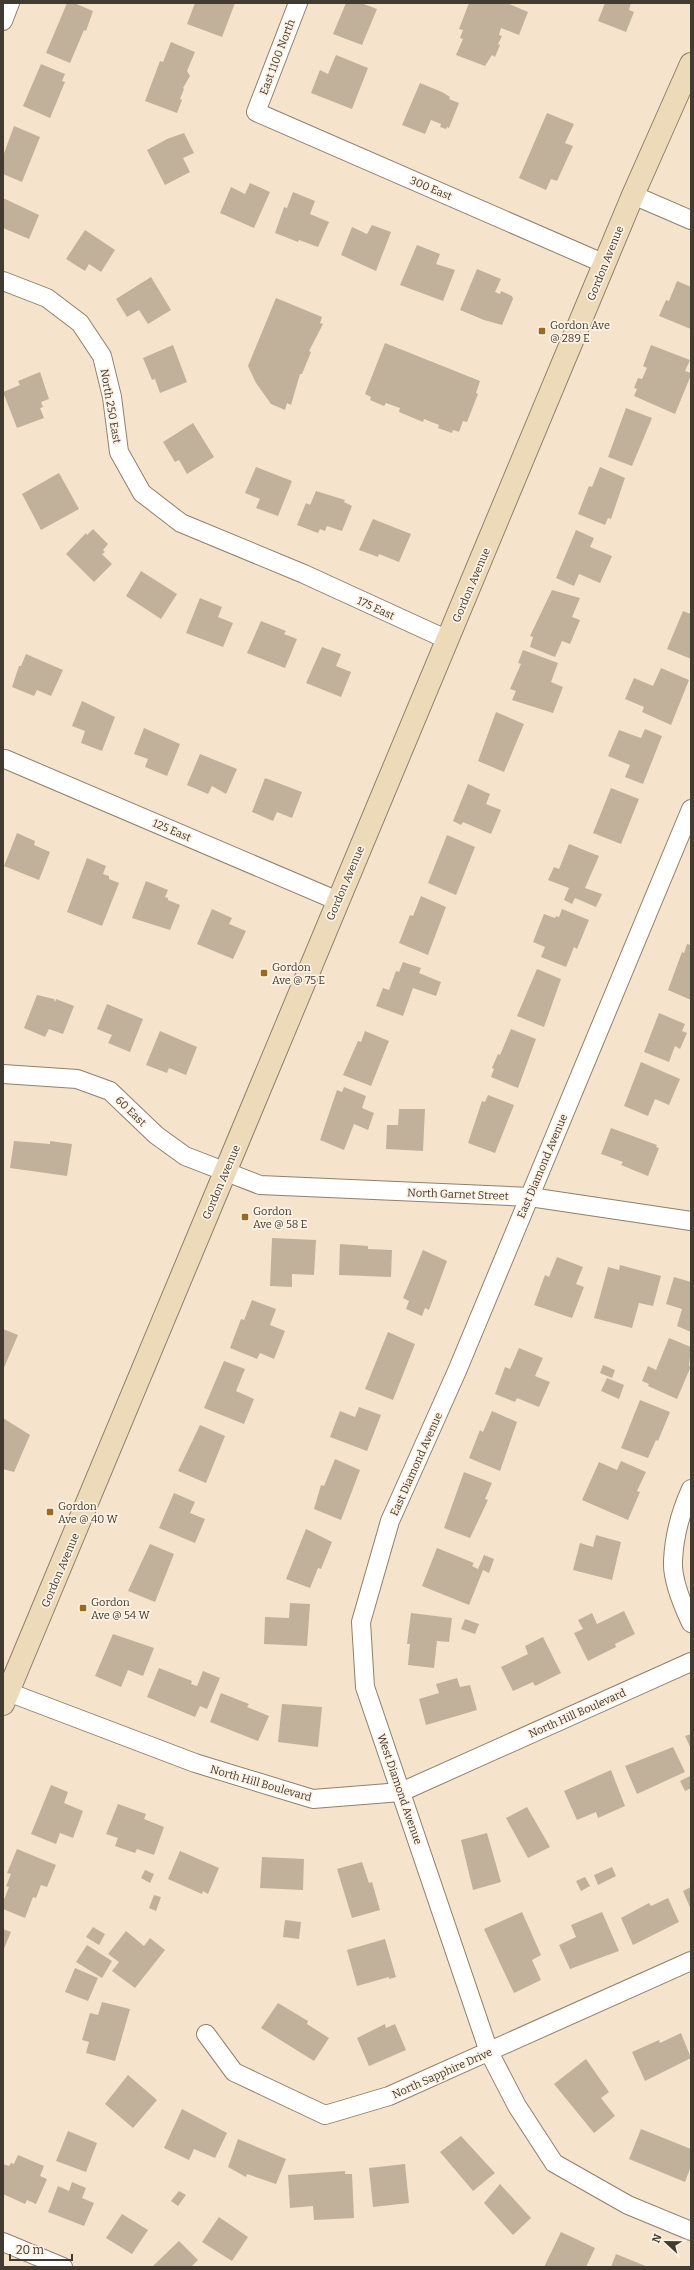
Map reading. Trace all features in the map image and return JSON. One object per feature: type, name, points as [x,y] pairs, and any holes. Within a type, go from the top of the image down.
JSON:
[{"type":"main road","name":"Gordon Avenue","points":[[6,1698],[633,195],[691,64]]},
{"type":"street","points":[[3,21],[10,3]]},
{"type":"street","name":"East 1100 North","points":[[256,112],[298,3]]},
{"type":"street","name":"300 East","points":[[256,112],[605,264]]},
{"type":"street","points":[[633,195],[691,220]]},
{"type":"street","name":"North 250 East","points":[[3,281],[46,298],[80,323],[102,356],[112,397],[119,452],[142,493],[181,523],[304,574]]},
{"type":"street","name":"175 East","points":[[304,574],[448,640]]},
{"type":"street","name":"125 East","points":[[5,759],[338,901]]},
{"type":"street","name":"East Diamond Avenue","points":[[390,1521],[457,1371],[691,809]]},
{"type":"street","name":"60 East","points":[[3,1074],[77,1078],[110,1091],[156,1135],[185,1156],[225,1172]]},
{"type":"street","name":"North Garnet Street","points":[[225,1172],[260,1185],[530,1197],[691,1221]]},
{"type":"street","points":[[691,1489],[682,1508],[673,1562],[681,1601],[691,1623]]},
{"type":"street","name":"West Diamond Avenue","points":[[390,1521],[361,1622],[365,1687],[489,2052],[517,2106],[554,2163],[628,2205],[691,2231]]},
{"type":"street","name":"North Hill Boulevard","points":[[6,1698],[195,1763],[313,1799],[401,1792],[691,1662]]},
{"type":"street","name":"North Sapphire Drive","points":[[206,2034],[234,2072],[325,2115],[389,2096],[691,1961]]},
{"type":"street","points":[[3,2242],[63,2267]]},
{"type":"building","points":[[67,3],[74,3],[93,11],[86,31],[84,30],[70,63],[46,53]]},
{"type":"building","points":[[195,3],[235,3],[222,37],[187,24]]},
{"type":"building","points":[[346,3],[361,3],[377,9],[362,45],[333,34]]},
{"type":"building","points":[[469,3],[507,3],[528,12],[519,35],[501,28],[499,35],[502,36],[498,44],[500,45],[495,57],[492,55],[485,66],[456,55],[463,39],[460,38],[463,30],[459,29]]},
{"type":"building","points":[[605,3],[631,3],[629,10],[634,12],[626,32],[598,21]]},
{"type":"building","points":[[171,42],[195,52],[187,71],[190,76],[183,88],[184,89],[180,99],[182,100],[177,113],[145,101],[160,61],[163,62]]},
{"type":"building","points":[[336,55],[368,68],[352,109],[311,93],[320,70],[328,74]]},
{"type":"building","points":[[41,64],[65,74],[62,81],[65,82],[50,118],[23,106]]},
{"type":"building","points":[[420,83],[442,92],[450,97],[449,99],[459,103],[449,128],[447,127],[446,129],[440,127],[441,124],[431,120],[425,134],[402,125]]},
{"type":"building","points":[[547,113],[574,124],[565,143],[573,146],[557,181],[551,179],[546,190],[519,178]]},
{"type":"building","points":[[14,126],[40,137],[22,182],[3,174],[3,156]]},
{"type":"building","points":[[184,133],[194,153],[183,158],[190,172],[165,185],[147,150],[167,139]]},
{"type":"building","points":[[250,183],[270,192],[254,228],[220,213],[231,187],[245,194]]},
{"type":"building","points":[[293,192],[315,201],[310,214],[329,222],[318,247],[299,240],[298,242],[275,233],[284,207],[287,208]]},
{"type":"building","points":[[3,198],[39,215],[29,239],[3,228]]},
{"type":"building","points":[[372,225],[391,232],[376,271],[341,255],[352,227],[367,234]]},
{"type":"building","points":[[85,230],[115,250],[101,272],[89,264],[85,271],[66,259]]},
{"type":"building","points":[[417,245],[440,254],[436,264],[455,270],[443,301],[400,285]]},
{"type":"building","points":[[477,269],[501,279],[495,292],[500,294],[501,291],[512,296],[513,299],[502,325],[484,320],[460,310]]},
{"type":"building","points":[[151,277],[171,310],[148,324],[139,310],[127,317],[116,299]]},
{"type":"building","points":[[677,281],[691,287],[691,329],[659,316],[666,300],[669,301]]},
{"type":"building","points":[[276,298],[322,317],[320,323],[323,324],[309,351],[311,352],[302,374],[300,374],[291,405],[287,403],[285,410],[271,404],[256,383],[248,366]]},
{"type":"building","points":[[385,343],[480,381],[476,393],[478,394],[467,422],[463,421],[459,432],[453,430],[452,433],[438,428],[439,425],[424,419],[423,422],[399,412],[400,408],[386,403],[384,406],[370,400],[371,397],[365,394]]},
{"type":"building","points":[[173,345],[187,382],[160,393],[155,379],[152,380],[143,358]]},
{"type":"building","points":[[651,345],[690,360],[685,371],[691,373],[691,375],[675,414],[634,396],[637,389],[634,388],[638,378],[642,379],[647,368],[643,366]]},
{"type":"building","points":[[40,372],[49,399],[41,402],[43,407],[40,408],[44,418],[17,428],[3,392],[20,385],[18,381]]},
{"type":"building","points":[[626,408],[652,418],[632,466],[608,457]]},
{"type":"building","points":[[193,423],[214,457],[187,474],[179,460],[175,462],[163,442]]},
{"type":"building","points":[[256,467],[292,481],[278,516],[256,508],[260,499],[245,493]]},
{"type":"building","points":[[600,467],[625,478],[611,519],[608,518],[605,525],[578,514],[589,486],[592,487]]},
{"type":"building","points":[[59,473],[79,509],[41,530],[22,494]]},
{"type":"building","points":[[316,491],[345,500],[344,502],[352,506],[342,531],[327,526],[325,531],[320,529],[318,533],[297,525],[306,503],[310,505]]},
{"type":"building","points":[[373,519],[411,534],[399,562],[379,554],[378,557],[359,550]]},
{"type":"building","points":[[93,529],[108,544],[103,550],[105,552],[102,554],[112,564],[94,582],[66,554],[86,533],[87,535]]},
{"type":"building","points":[[576,530],[594,538],[590,547],[612,556],[600,583],[579,574],[574,586],[556,578]]},
{"type":"building","points":[[141,571],[177,594],[161,619],[126,596]]},
{"type":"building","points":[[552,590],[580,598],[572,617],[580,620],[570,644],[562,641],[555,657],[530,647],[533,637],[530,636]]},
{"type":"building","points":[[200,598],[222,607],[218,617],[233,623],[223,647],[186,633]]},
{"type":"building","points":[[683,611],[691,614],[691,659],[667,649]]},
{"type":"building","points":[[261,621],[286,631],[284,634],[297,639],[285,668],[247,653]]},
{"type":"building","points":[[322,647],[341,654],[336,666],[351,672],[341,697],[306,683]]},
{"type":"building","points":[[523,650],[558,663],[551,682],[563,687],[553,713],[512,700],[516,691],[510,689],[521,664],[518,663]]},
{"type":"building","points":[[26,654],[63,670],[51,696],[37,690],[34,696],[12,687],[19,666],[21,666]]},
{"type":"building","points":[[661,668],[689,680],[671,725],[642,712],[644,707],[625,699],[634,678],[653,686]]},
{"type":"building","points":[[82,701],[115,717],[102,751],[81,743],[85,731],[72,726]]},
{"type":"building","points":[[496,712],[524,724],[504,772],[478,761]]},
{"type":"building","points":[[144,728],[180,744],[167,776],[145,767],[148,759],[134,754]]},
{"type":"building","points":[[645,729],[662,736],[643,784],[625,777],[630,765],[608,756],[619,730],[641,738]]},
{"type":"building","points":[[200,754],[237,769],[226,794],[212,786],[208,794],[187,785]]},
{"type":"building","points":[[265,778],[302,792],[292,818],[277,812],[273,821],[252,812]]},
{"type":"building","points":[[468,784],[490,794],[486,804],[501,810],[491,834],[463,822],[461,825],[453,821]]},
{"type":"building","points":[[611,788],[639,799],[621,844],[593,833]]},
{"type":"building","points":[[17,833],[35,841],[34,845],[50,852],[39,880],[4,866]]},
{"type":"building","points":[[447,835],[475,847],[456,895],[428,883]]},
{"type":"building","points":[[569,844],[599,856],[585,888],[602,894],[596,907],[575,898],[572,904],[564,900],[569,888],[548,880],[554,867],[559,869]]},
{"type":"building","points":[[87,858],[106,866],[103,874],[109,876],[109,879],[119,883],[102,926],[67,912]]},
{"type":"building","points":[[146,881],[168,890],[165,897],[168,898],[168,900],[180,905],[170,930],[132,918]]},
{"type":"building","points":[[421,896],[446,907],[428,955],[399,943],[410,915],[413,916]]},
{"type":"building","points":[[212,909],[232,918],[229,924],[246,931],[233,959],[197,944]]},
{"type":"building","points":[[562,909],[589,920],[577,949],[574,947],[566,967],[541,957],[545,947],[533,942],[544,914],[555,918],[556,916],[559,917]]},
{"type":"building","points":[[687,944],[691,945],[691,1000],[668,990],[682,952],[684,953]]},
{"type":"building","points":[[403,962],[421,968],[419,973],[441,982],[436,996],[413,988],[403,1016],[376,1006],[383,988],[389,990],[396,971],[399,972]]},
{"type":"building","points":[[537,969],[561,979],[544,1027],[517,1016]]},
{"type":"building","points":[[37,995],[54,999],[55,1002],[56,999],[74,1006],[63,1034],[49,1029],[45,1037],[24,1028]]},
{"type":"building","points":[[107,1004],[143,1019],[130,1052],[108,1043],[112,1035],[97,1029]]},
{"type":"building","points":[[659,1013],[685,1024],[682,1031],[687,1033],[680,1049],[675,1046],[669,1062],[644,1052]]},
{"type":"building","points":[[511,1029],[536,1039],[518,1088],[491,1077],[494,1069],[492,1068],[498,1054],[500,1055]]},
{"type":"building","points":[[160,1031],[197,1047],[186,1075],[169,1068],[167,1073],[146,1065]]},
{"type":"building","points":[[365,1031],[389,1041],[371,1086],[343,1075],[358,1041],[361,1042]]},
{"type":"building","points":[[641,1062],[680,1079],[669,1105],[655,1099],[648,1116],[624,1106]]},
{"type":"building","points":[[344,1087],[366,1096],[362,1108],[374,1113],[368,1130],[354,1124],[344,1150],[320,1140],[337,1090],[342,1092]]},
{"type":"building","points":[[488,1095],[514,1105],[495,1153],[468,1143],[482,1101],[485,1102]]},
{"type":"building","points":[[399,1109],[425,1109],[423,1151],[386,1149],[387,1125],[398,1125]]},
{"type":"building","points":[[611,1128],[657,1145],[656,1147],[659,1148],[648,1176],[621,1165],[623,1162],[601,1154]]},
{"type":"building","points":[[14,1141],[50,1144],[50,1141],[72,1144],[67,1176],[10,1168]]},
{"type":"building","points":[[272,1238],[316,1240],[314,1275],[292,1274],[292,1287],[270,1286]]},
{"type":"building","points":[[340,1244],[368,1246],[368,1249],[392,1250],[391,1277],[339,1275]]},
{"type":"building","points":[[423,1250],[447,1261],[429,1310],[425,1308],[422,1316],[406,1309],[409,1301],[403,1298]]},
{"type":"building","points":[[557,1257],[583,1267],[576,1284],[584,1287],[572,1318],[534,1305],[545,1275],[549,1277]]},
{"type":"building","points":[[620,1265],[661,1276],[653,1306],[639,1303],[632,1328],[594,1318],[608,1267],[619,1270]]},
{"type":"building","points":[[674,1277],[691,1282],[691,1332],[677,1326],[682,1309],[666,1304]]},
{"type":"building","points":[[252,1300],[276,1309],[270,1325],[285,1331],[274,1359],[260,1353],[257,1359],[230,1348],[241,1319],[244,1320]]},
{"type":"building","points":[[3,1329],[18,1335],[3,1370]]},
{"type":"building","points":[[388,1332],[415,1344],[393,1400],[365,1389]]},
{"type":"building","points":[[669,1338],[691,1347],[689,1366],[691,1366],[677,1399],[648,1386],[649,1384],[642,1381],[648,1366],[656,1370]]},
{"type":"building","points":[[519,1348],[543,1358],[535,1376],[550,1382],[539,1407],[517,1398],[515,1402],[495,1394],[505,1367],[510,1369]]},
{"type":"building","points":[[224,1361],[245,1369],[236,1391],[254,1399],[244,1424],[204,1408]]},
{"type":"building","points":[[603,1365],[615,1370],[612,1378],[600,1373]]},
{"type":"building","points":[[607,1378],[624,1385],[619,1399],[601,1391]]},
{"type":"building","points":[[640,1400],[670,1412],[658,1441],[656,1440],[648,1458],[621,1448]]},
{"type":"building","points":[[359,1407],[381,1415],[367,1451],[330,1437],[340,1411],[355,1417]]},
{"type":"building","points":[[492,1411],[517,1422],[500,1471],[469,1458],[480,1430],[483,1432]]},
{"type":"building","points":[[3,1418],[30,1435],[14,1472],[3,1469]]},
{"type":"building","points":[[200,1425],[225,1436],[206,1483],[178,1471]]},
{"type":"building","points":[[335,1459],[360,1470],[341,1520],[314,1509],[321,1485],[324,1486]]},
{"type":"building","points":[[621,1461],[646,1472],[637,1491],[640,1492],[628,1520],[582,1500],[599,1462],[617,1470]]},
{"type":"building","points":[[464,1472],[492,1483],[485,1499],[488,1500],[470,1538],[444,1528]]},
{"type":"building","points":[[174,1493],[195,1502],[190,1513],[205,1519],[195,1543],[159,1528]]},
{"type":"building","points":[[306,1529],[332,1542],[321,1569],[318,1568],[310,1588],[286,1579]]},
{"type":"building","points":[[596,1535],[621,1542],[612,1580],[573,1570],[580,1543],[593,1547]]},
{"type":"building","points":[[150,1544],[174,1554],[155,1602],[128,1591]]},
{"type":"building","points":[[437,1548],[474,1563],[472,1566],[478,1569],[484,1555],[494,1559],[489,1573],[483,1570],[469,1605],[422,1586]]},
{"type":"building","points":[[290,1603],[310,1604],[307,1646],[264,1644],[265,1617],[289,1618]]},
{"type":"building","points":[[624,1611],[635,1634],[615,1644],[616,1647],[588,1661],[574,1633],[583,1629],[578,1620],[592,1613],[597,1624]]},
{"type":"building","points":[[411,1613],[452,1618],[449,1642],[437,1641],[434,1668],[408,1665],[410,1644],[407,1644]]},
{"type":"building","points":[[465,1619],[479,1624],[475,1634],[461,1629]]},
{"type":"building","points":[[113,1634],[154,1648],[143,1676],[128,1670],[121,1687],[95,1676]]},
{"type":"building","points":[[543,1637],[561,1673],[535,1686],[533,1682],[513,1691],[501,1667],[528,1654],[525,1646]]},
{"type":"building","points":[[159,1668],[192,1681],[191,1684],[197,1686],[203,1671],[220,1678],[207,1709],[200,1706],[195,1717],[147,1697]]},
{"type":"building","points":[[457,1678],[460,1687],[470,1685],[477,1710],[426,1725],[419,1699],[439,1693],[436,1684]]},
{"type":"building","points":[[221,1693],[249,1704],[247,1707],[269,1716],[258,1741],[210,1722]]},
{"type":"building","points":[[282,1704],[322,1707],[318,1747],[278,1742]]},
{"type":"building","points":[[691,1734],[691,1749],[685,1736]]},
{"type":"building","points":[[673,1747],[685,1772],[637,1794],[625,1766]]},
{"type":"building","points":[[611,1770],[625,1806],[598,1818],[596,1812],[577,1820],[564,1791]]},
{"type":"building","points":[[690,1776],[691,1788],[685,1791],[680,1781]]},
{"type":"building","points":[[51,1785],[68,1792],[64,1803],[83,1811],[73,1838],[60,1833],[56,1844],[31,1834]]},
{"type":"building","points":[[118,1804],[146,1814],[144,1819],[164,1827],[154,1855],[137,1849],[135,1853],[115,1846],[118,1838],[106,1834]]},
{"type":"building","points":[[527,1807],[550,1847],[528,1858],[506,1818]]},
{"type":"building","points":[[487,1833],[501,1882],[473,1890],[461,1840]]},
{"type":"building","points":[[17,1849],[56,1865],[47,1887],[41,1885],[36,1898],[33,1897],[25,1918],[3,1909],[3,1902],[9,1887],[6,1886],[11,1874],[7,1873]]},
{"type":"building","points":[[180,1851],[219,1868],[208,1894],[203,1891],[202,1894],[168,1879]]},
{"type":"building","points":[[262,1857],[304,1859],[303,1890],[260,1888]]},
{"type":"building","points":[[362,1862],[369,1883],[372,1882],[380,1910],[352,1918],[337,1869]]},
{"type":"building","points":[[612,1867],[616,1876],[598,1885],[594,1875]]},
{"type":"building","points":[[145,1870],[154,1874],[150,1883],[141,1878]]},
{"type":"building","points":[[585,1877],[590,1886],[581,1891],[576,1881]]},
{"type":"building","points":[[691,1887],[691,1910],[683,1891]]},
{"type":"building","points":[[154,1895],[161,1897],[156,1911],[149,1908]]},
{"type":"building","points":[[668,1898],[679,1922],[633,1945],[621,1918],[649,1903],[651,1906]]},
{"type":"building","points":[[522,1912],[541,1955],[532,1960],[541,1980],[514,1993],[484,1929]]},
{"type":"building","points":[[602,1912],[619,1951],[570,1969],[559,1945],[576,1937],[571,1925]]},
{"type":"building","points":[[285,1920],[301,1922],[299,1939],[283,1937]]},
{"type":"building","points":[[93,1927],[105,1934],[99,1945],[86,1937]]},
{"type":"building","points":[[3,1929],[11,1932],[3,1951]]},
{"type":"building","points":[[126,1931],[144,1946],[150,1938],[165,1950],[135,1988],[112,1971],[119,1962],[108,1954]]},
{"type":"building","points":[[385,1939],[396,1977],[389,1979],[389,1977],[357,1986],[347,1950]]},
{"type":"building","points":[[87,1945],[112,1961],[102,1978],[76,1962]]},
{"type":"building","points":[[75,1968],[98,1978],[88,2001],[65,1992]]},
{"type":"building","points":[[102,2002],[130,2009],[115,2061],[86,2053],[89,2042],[82,2040],[90,2013],[98,2015]]},
{"type":"building","points":[[278,2003],[308,2021],[307,2024],[329,2038],[314,2061],[261,2028]]},
{"type":"building","points":[[385,2024],[386,2028],[395,2024],[406,2050],[369,2066],[357,2038]]},
{"type":"building","points":[[681,2033],[691,2058],[645,2081],[632,2052],[659,2040],[660,2043]]},
{"type":"building","points":[[586,2059],[609,2092],[601,2098],[615,2116],[594,2133],[554,2084]]},
{"type":"building","points":[[128,2075],[157,2100],[133,2128],[105,2104]]},
{"type":"building","points":[[182,2109],[227,2133],[215,2158],[194,2149],[189,2160],[164,2148]]},
{"type":"building","points":[[641,2129],[691,2149],[691,2166],[685,2182],[629,2159]]},
{"type":"building","points":[[68,2131],[97,2143],[86,2172],[56,2161]]},
{"type":"building","points":[[461,2136],[495,2173],[473,2191],[440,2152]]},
{"type":"building","points":[[238,2139],[286,2159],[276,2184],[247,2174],[246,2177],[228,2167]]},
{"type":"building","points":[[18,2155],[44,2166],[40,2176],[47,2179],[36,2204],[27,2200],[25,2204],[3,2194],[3,2164],[9,2166],[11,2163],[14,2164]]},
{"type":"building","points":[[405,2164],[409,2203],[373,2207],[369,2168]]},
{"type":"building","points":[[345,2171],[345,2174],[352,2174],[354,2218],[314,2220],[313,2206],[290,2208],[288,2175]]},
{"type":"building","points":[[72,2182],[86,2188],[82,2198],[94,2203],[84,2226],[48,2212],[58,2186],[69,2191]]},
{"type":"building","points":[[500,2184],[531,2218],[513,2235],[484,2203]]},
{"type":"building","points":[[179,2191],[186,2195],[178,2206],[171,2201]]},
{"type":"building","points":[[122,2214],[148,2230],[132,2254],[106,2238]]},
{"type":"building","points":[[219,2217],[248,2237],[232,2261],[202,2242]]},
{"type":"building","points":[[561,2232],[595,2248],[586,2267],[544,2267]]},
{"type":"building","points":[[179,2241],[198,2260],[191,2267],[152,2267]]},
{"type":"building","points":[[616,2254],[648,2267],[611,2267]]},
{"type":"place","name":"Gordon Ave @ 289 E","points":[[542,331]]},
{"type":"place","name":"Gordon Ave @ 75 E","points":[[264,973]]},
{"type":"place","name":"Gordon Ave @ 58 E","points":[[245,1217]]},
{"type":"place","name":"Gordon Ave @ 40 W","points":[[50,1512]]},
{"type":"place","name":"Gordon Ave @ 54 W","points":[[83,1608]]}]
